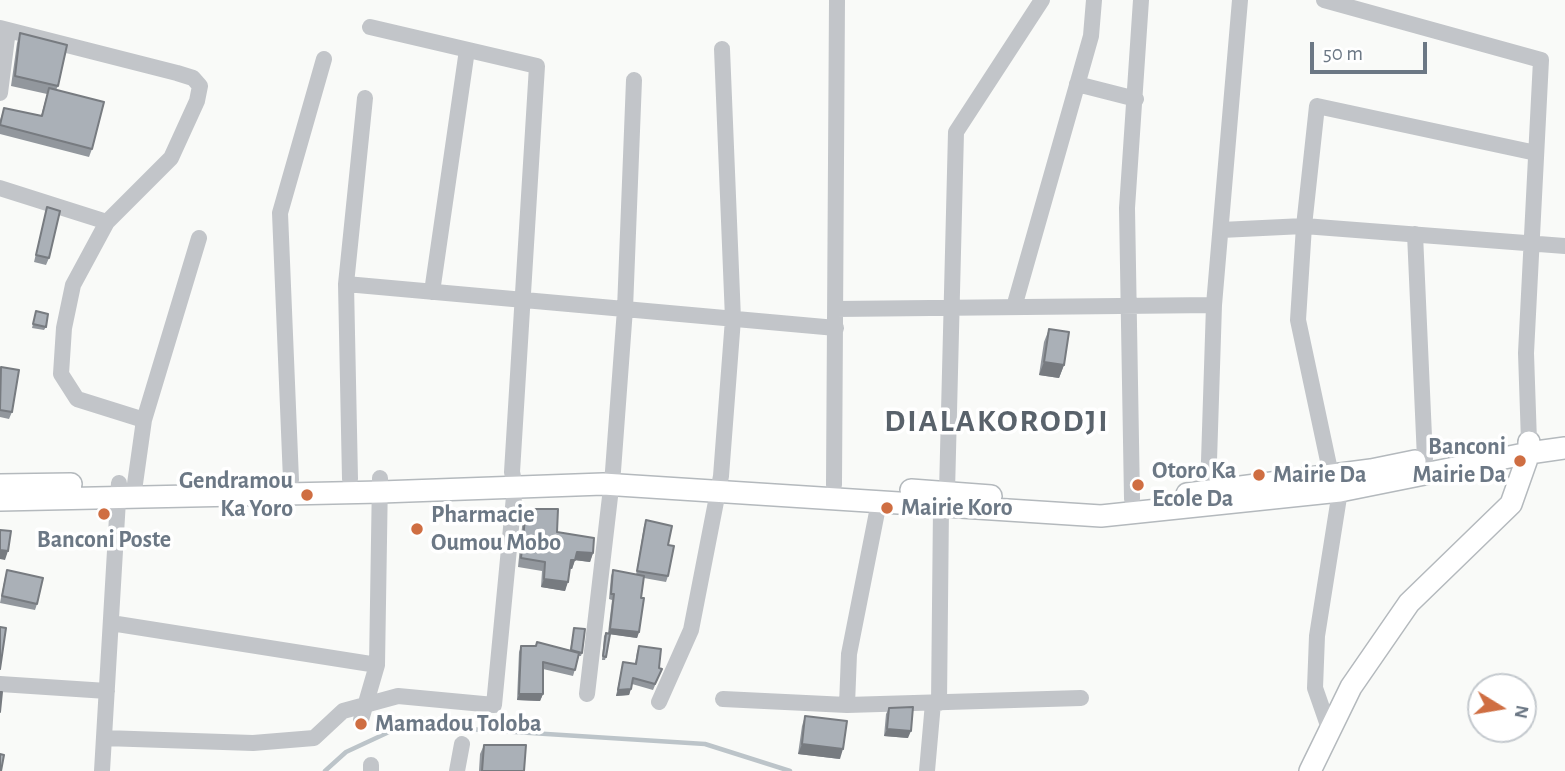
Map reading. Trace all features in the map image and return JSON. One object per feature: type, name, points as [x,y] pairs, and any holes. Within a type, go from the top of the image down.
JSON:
[{"type":"main road","points":[[0,485],[126,491],[612,478],[835,485],[1101,516],[1336,483],[1529,447],[1565,435]]},
{"type":"main road","points":[[1310,771],[1351,687],[1409,603],[1511,505],[1529,447]]},
{"type":"main road","points":[[720,483],[879,502],[944,499],[1100,502],[1336,483],[1426,459],[1529,447],[1565,448]]},
{"type":"main road","points":[[0,500],[291,480],[349,479],[381,485]]},
{"type":"street","points":[[835,485],[837,0]]},
{"type":"street","points":[[927,771],[936,703],[952,308],[956,132],[1042,0]]},
{"type":"street","points":[[1014,307],[1091,36],[1094,0]]},
{"type":"street","points":[[1132,499],[1126,208],[1136,99],[1141,0]]},
{"type":"street","points":[[1208,492],[1214,305],[1240,0]]},
{"type":"street","points":[[1324,0],[1366,6],[1541,60],[1526,354],[1529,447]]},
{"type":"street","points":[[104,738],[253,743],[314,738],[343,711],[363,712],[398,696],[494,705],[513,479],[521,300],[537,66],[370,27]]},
{"type":"street","points":[[0,93],[4,29],[193,78],[200,86],[197,101],[171,158],[107,222],[73,285],[64,328],[61,374],[78,399],[144,420]]},
{"type":"street","points":[[659,702],[691,629],[720,483],[733,319],[722,49]]},
{"type":"street","points":[[432,292],[467,50]]},
{"type":"street","points":[[291,480],[280,212],[324,59]]},
{"type":"street","points":[[587,694],[612,478],[625,309],[634,80]]},
{"type":"street","points":[[1077,84],[1136,99]]},
{"type":"street","points":[[349,479],[346,285],[365,98]]},
{"type":"street","points":[[1330,731],[1315,688],[1317,636],[1336,483],[1298,320],[1304,226],[1317,106],[1536,153]]},
{"type":"street","points":[[0,188],[107,222]]},
{"type":"street","points":[[1221,230],[1304,226],[1565,246]]},
{"type":"street","points":[[1415,234],[1426,459]]},
{"type":"street","points":[[102,771],[111,623],[126,491],[144,420],[199,239]]},
{"type":"street","points":[[346,285],[836,328]]},
{"type":"street","points":[[836,309],[1214,305]]},
{"type":"street","points":[[363,712],[377,665],[381,485]]},
{"type":"street","points":[[847,705],[849,654],[879,502]]},
{"type":"street","points":[[111,623],[377,665]]},
{"type":"street","points":[[0,684],[107,691]]},
{"type":"street","points":[[723,699],[847,705],[1080,698]]},
{"type":"street","points":[[457,771],[462,744]]},
{"type":"building","points":[[20,33],[67,45],[58,86],[15,76]]},
{"type":"building","points":[[49,88],[104,102],[92,149],[0,125],[4,108],[42,116]]},
{"type":"building","points":[[47,207],[60,211],[49,258],[36,255]]},
{"type":"building","points":[[36,311],[48,314],[46,327],[33,324]]},
{"type":"building","points":[[1049,329],[1069,332],[1064,365],[1044,362]]},
{"type":"building","points":[[1,367],[19,370],[12,412],[0,410]]},
{"type":"building","points":[[526,509],[558,509],[557,532],[594,538],[593,553],[577,552],[575,560],[571,560],[568,582],[544,579],[545,562],[521,558]]},
{"type":"building","points":[[646,520],[672,526],[668,545],[674,546],[668,576],[637,571]]},
{"type":"building","points":[[0,530],[11,531],[8,551],[0,550]]},
{"type":"building","points":[[7,570],[43,578],[37,604],[2,596]]},
{"type":"building","points":[[613,570],[644,576],[639,632],[610,629],[614,594],[611,594]]},
{"type":"building","points":[[0,627],[6,628],[0,669]]},
{"type":"building","points":[[574,628],[585,629],[582,653],[571,650]]},
{"type":"building","points":[[606,633],[610,634],[606,657],[603,656]]},
{"type":"building","points":[[537,642],[579,653],[575,670],[543,662],[543,694],[519,694],[521,646],[536,646]]},
{"type":"building","points":[[639,646],[661,649],[659,668],[662,669],[655,684],[633,678],[631,689],[618,690],[623,662],[636,664]]},
{"type":"building","points":[[913,707],[911,731],[887,729],[889,708]]},
{"type":"building","points":[[805,716],[847,721],[843,749],[802,744]]},
{"type":"building","points":[[484,745],[526,745],[524,771],[482,771]]},
{"type":"building","points":[[0,754],[4,755],[1,771],[0,771]]},
{"type":"waterway","points":[[325,771],[346,752],[404,725],[705,744],[790,771]]},
{"type":"place","name":"Banconi Mairie Da","points":[[1520,461]]},
{"type":"place","name":"Mairie Da","points":[[1259,475]]},
{"type":"place","name":"Otoro Ka Ecole Da","points":[[1138,485]]},
{"type":"place","name":"Gendramou Ka Yoro","points":[[307,495]]},
{"type":"place","name":"Mairie Koro","points":[[887,508]]},
{"type":"place","name":"Banconi Poste","points":[[104,514]]},
{"type":"place","name":"Pharmacie Oumou Mobo","points":[[417,529]]},
{"type":"place","name":"Mamadou Toloba","points":[[361,724]]},
{"type":"district","name":"DIALAKORODJI","points":[[997,421]]}]
